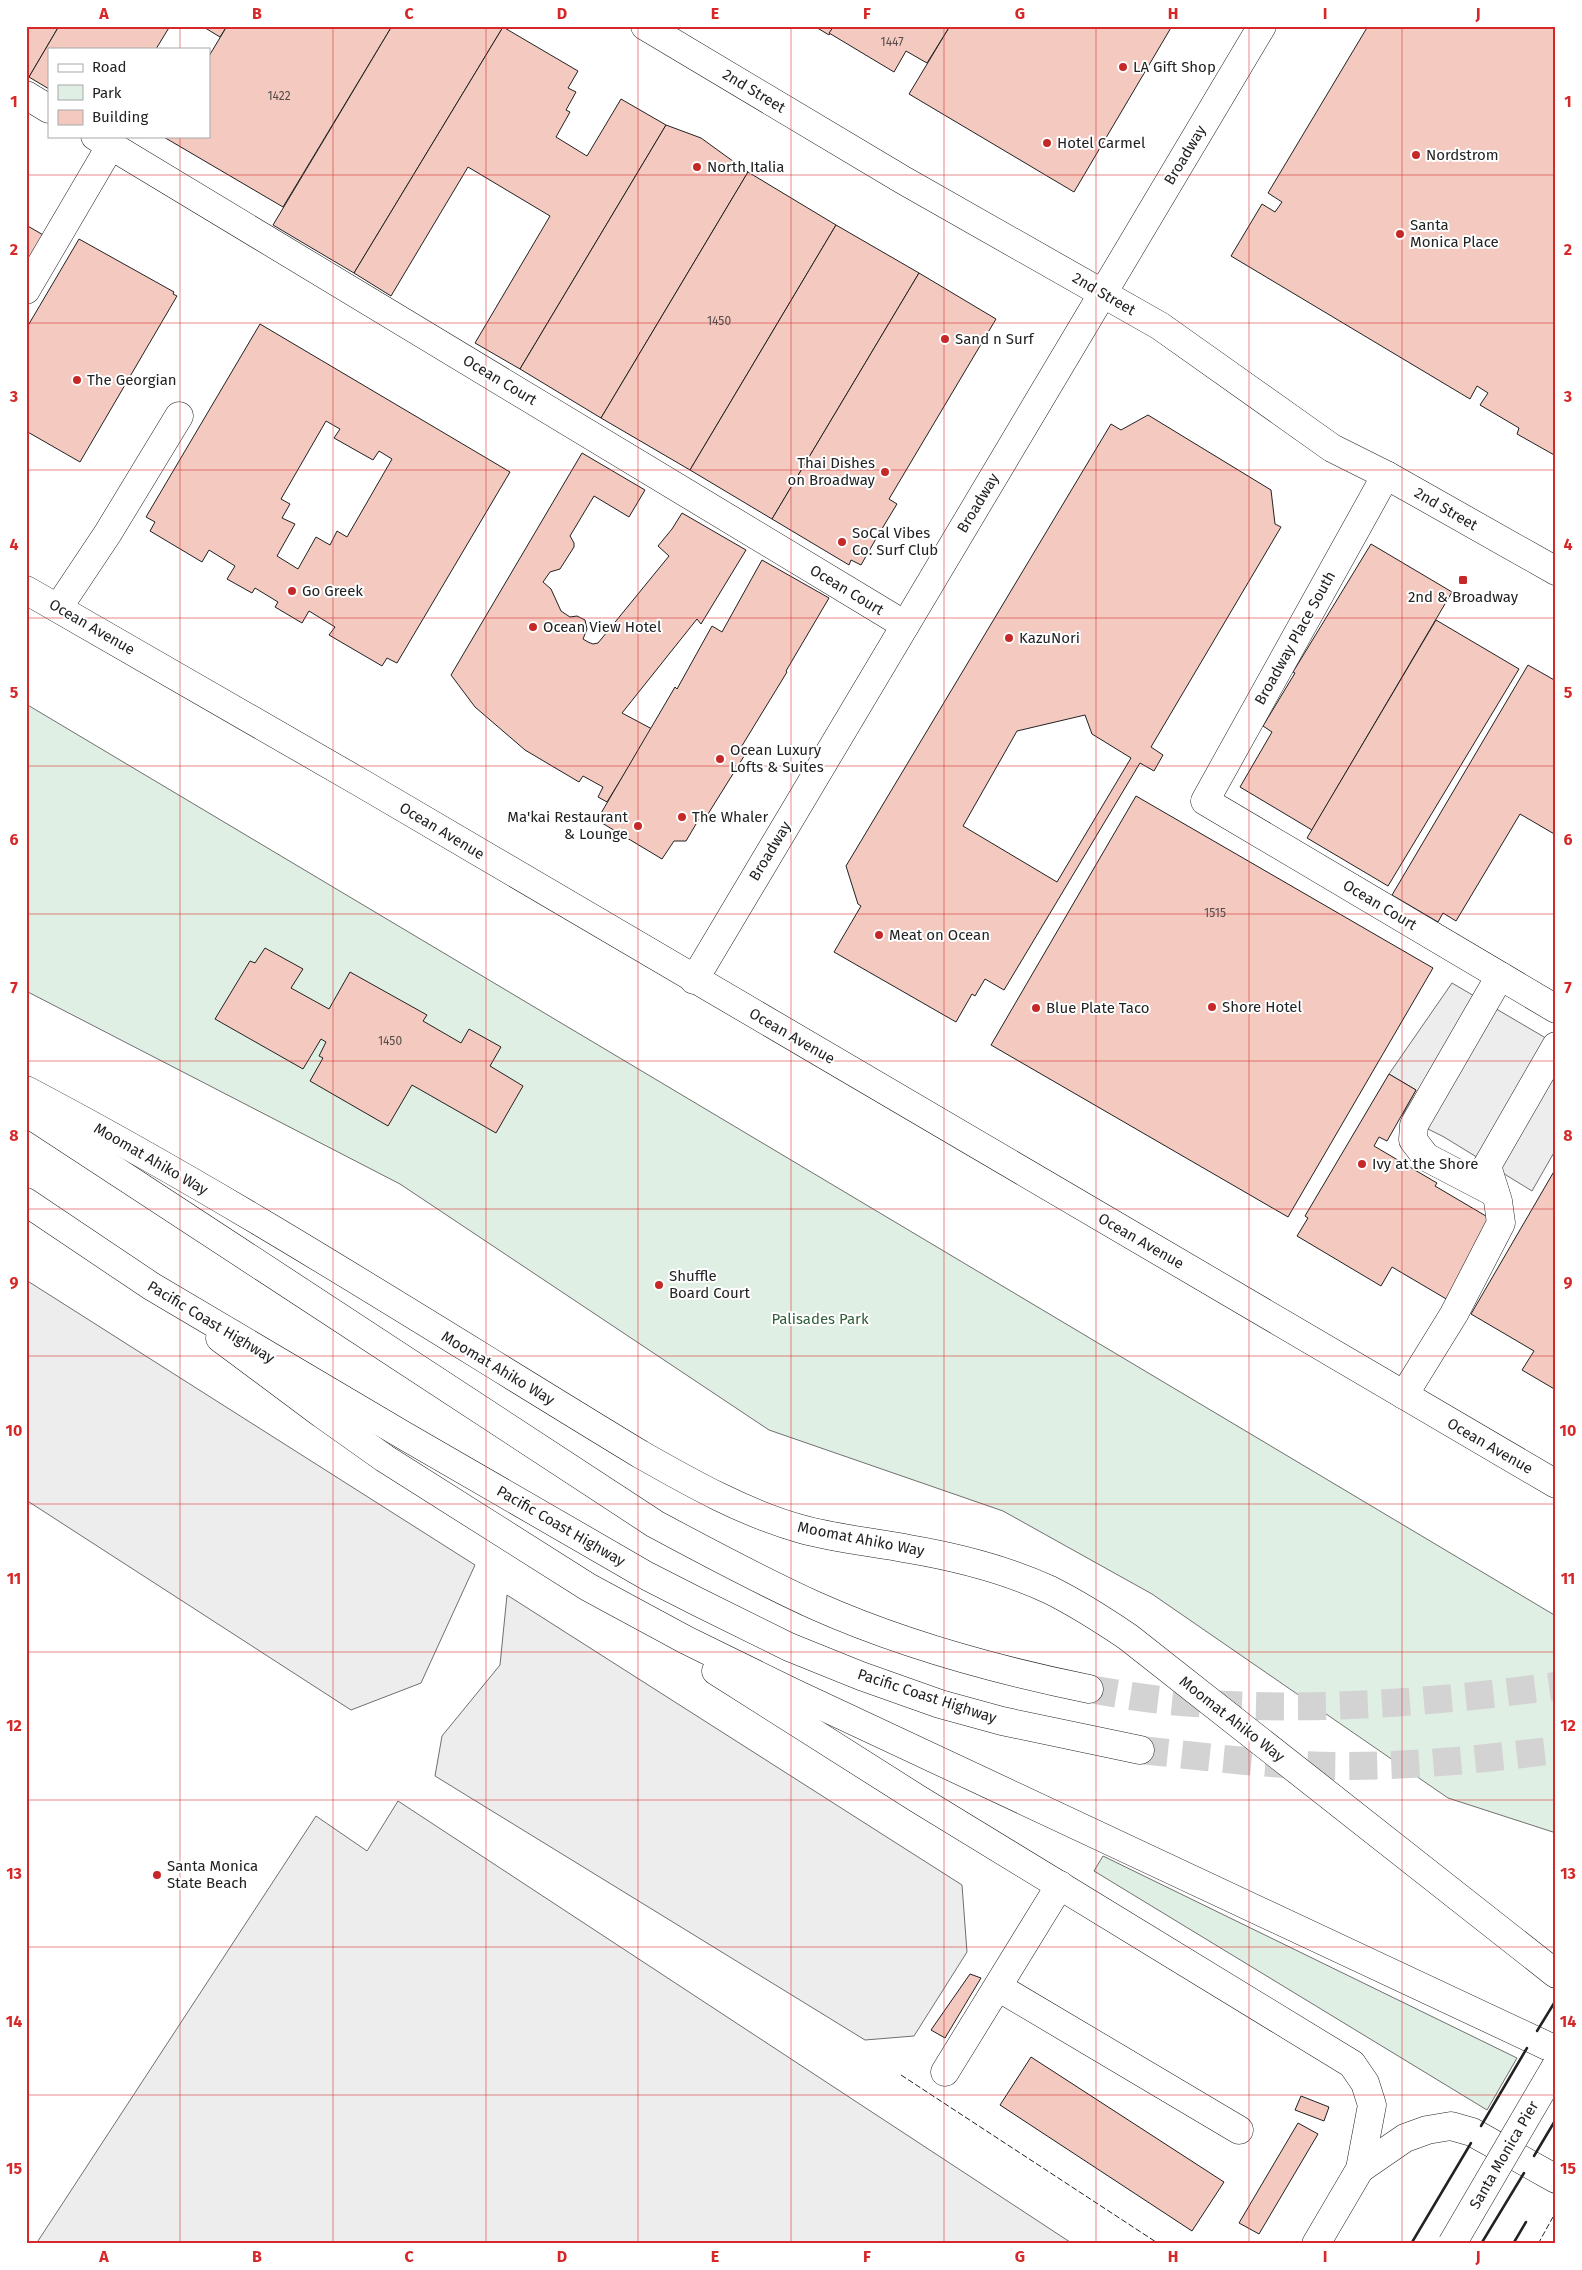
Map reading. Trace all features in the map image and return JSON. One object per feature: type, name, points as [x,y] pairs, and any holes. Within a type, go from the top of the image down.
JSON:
[{"type":"main road","name":"2nd Street","points":[[645,26],[903,180],[1160,326],[1332,448],[1386,475],[1556,571]]},
{"type":"main road","name":"Broadway","points":[[694,980],[1262,26]]},
{"type":"main road","points":[[26,95],[48,108]]},
{"type":"main road","points":[[26,290],[103,141]]},
{"type":"main road","name":"Ocean Court","points":[[103,141],[905,625]]},
{"type":"main road","points":[[58,608],[108,533],[179,416]]},
{"type":"main road","name":"Broadway Place South","points":[[1204,801],[1386,475]]},
{"type":"main road","name":"Ocean Avenue","points":[[26,590],[363,784],[694,980],[1556,1484]]},
{"type":"main road","name":"Ocean Court","points":[[1204,801],[1556,1009]]},
{"type":"main road","points":[[1495,1193],[1426,1157],[1413,1140],[1414,1125],[1500,976]]},
{"type":"main road","points":[[1404,1395],[1454,1314],[1501,1223],[1498,1201],[1487,1166],[1556,1046]]},
{"type":"main road","name":"Moomat Ahiko Way","points":[[26,1090],[154,1160],[243,1212],[640,1454],[698,1486],[749,1510],[800,1529],[855,1542],[909,1549],[1008,1574],[1049,1590],[1090,1611],[1128,1637],[1556,1974]]},
{"type":"main road","points":[[26,1112],[655,1524],[816,1606],[872,1628],[992,1667],[1089,1689]]},
{"type":"main road","name":"Pacific Coast Highway","points":[[26,1202],[151,1286],[403,1435],[647,1576],[789,1647],[861,1676],[940,1704],[1011,1723],[1140,1750]]},
{"type":"main road","points":[[151,1286],[360,1441],[797,1723],[1352,2064],[1365,2083],[1372,2105],[1360,2169],[1316,2244]]},
{"type":"main road","points":[[588,1587],[686,1640],[800,1696],[1556,2050]]},
{"type":"main road","points":[[945,2072],[1060,1885]]},
{"type":"main road","points":[[998,1986],[1239,2130]]},
{"type":"main road","name":"Santa Monica Pier","points":[[1452,2244],[1556,2066]]},
{"type":"main road","points":[[1360,2169],[1405,2138],[1427,2130],[1451,2126],[1472,2132],[1556,2179]]},
{"type":"green space","name":"Palisades Park","points":[[26,704],[1556,1616],[1556,1833],[1448,1798],[1152,1594],[1003,1511],[769,1430],[400,1184],[26,991]]},
{"type":"green space","points":[[1103,1856],[1517,2058],[1487,2110],[1094,1871]]},
{"type":"shaded area","points":[[1452,983],[1556,1044],[1556,1149],[1532,1191],[1444,1137],[1402,1116],[1416,1090],[1389,1074]]},
{"type":"shaded area","points":[[26,1280],[475,1565],[421,1683],[351,1710],[26,1500]]},
{"type":"shaded area","points":[[507,1595],[962,1885],[967,1952],[914,2036],[865,2040],[435,1776],[442,1736],[500,1665]]},
{"type":"shaded area","points":[[398,1801],[1073,2244],[36,2244],[316,1816],[367,1851]]},
{"type":"building","points":[[26,26],[59,26],[29,77],[26,75]]},
{"type":"building","points":[[59,26],[170,26],[157,48],[48,48],[48,88],[29,77]]},
{"type":"building","points":[[202,26],[227,26],[220,37]]},
{"type":"building","points":[[227,26],[392,26],[283,207],[165,138],[210,138],[210,54]]},
{"type":"building","points":[[392,26],[503,27],[354,273],[273,225]]},
{"type":"building","points":[[814,26],[834,26],[829,35]]},
{"type":"building","points":[[834,26],[950,26],[927,63],[906,51],[894,72],[829,33]]},
{"type":"building","name":"Hotel Carmel","points":[[950,26],[1172,26],[1074,192],[909,94]]},
{"type":"building","name":"Santa Monica Place","points":[[1368,26],[1556,26],[1556,456],[1517,434],[1519,428],[1480,405],[1488,393],[1477,386],[1470,399],[1231,256],[1262,204],[1275,212],[1282,202],[1268,193]]},
{"type":"building","points":[[503,27],[578,71],[568,88],[576,92],[566,110],[570,112],[556,137],[587,156],[621,99],[666,125],[520,369],[475,343],[550,216],[468,167],[391,296],[354,273]]},
{"type":"building","points":[[666,125],[701,138],[748,172],[601,418],[520,369]]},
{"type":"building","points":[[748,172],[836,225],[690,470],[601,418]]},
{"type":"building","points":[[26,225],[45,236],[26,267]]},
{"type":"building","points":[[836,225],[919,273],[772,519],[690,470]]},
{"type":"building","name":"The Georgian","points":[[79,239],[174,292],[173,294],[177,296],[80,462],[26,431],[26,329]]},
{"type":"building","points":[[919,273],[996,319],[889,499],[897,504],[880,532],[871,527],[868,532],[877,537],[861,565],[851,560],[849,565],[772,519]]},
{"type":"building","points":[[260,324],[510,472],[397,663],[387,658],[382,666],[329,635],[335,627],[309,611],[302,623],[275,607],[278,602],[255,588],[252,593],[227,579],[235,566],[209,550],[202,562],[150,531],[155,522],[146,517]],"holes":[[[326,421],[340,429],[334,438],[373,460],[379,451],[392,459],[347,537],[337,531],[330,545],[316,537],[298,569],[277,556],[295,524],[282,518],[290,504],[281,499]]]},
{"type":"building","points":[[1148,415],[1271,490],[1275,524],[1281,527],[1151,747],[1163,755],[1154,771],[1140,763],[1004,990],[985,979],[975,996],[972,994],[956,1022],[834,952],[861,906],[858,904],[846,866],[1111,424],[1121,430]],"holes":[[[1085,715],[1092,734],[1131,758],[1057,882],[963,826],[1017,731]]]},
{"type":"building","name":"Ocean View Hotel","points":[[582,453],[645,490],[629,517],[594,496],[570,536],[574,547],[560,569],[550,572],[543,582],[551,589],[561,611],[570,617],[577,616],[585,620],[587,629],[583,639],[588,642],[598,643],[669,556],[658,546],[682,513],[746,550],[701,624],[697,619],[622,713],[652,729],[607,802],[598,797],[603,787],[583,776],[579,782],[525,750],[475,707],[451,675]]},
{"type":"building","points":[[1371,544],[1452,592],[1312,830],[1240,787],[1272,732],[1263,726],[1295,673],[1293,672]]},
{"type":"building","points":[[762,560],[829,598],[740,749],[746,753],[703,822],[699,819],[686,841],[674,841],[662,859],[597,820],[675,687],[677,689],[712,626],[722,632]]},
{"type":"building","points":[[1436,620],[1519,669],[1388,886],[1307,838]]},
{"type":"building","points":[[1528,665],[1556,681],[1556,835],[1520,814],[1456,921],[1443,913],[1438,922],[1392,895]]},
{"type":"building","name":"Shore Hotel","points":[[1136,796],[1433,968],[1288,1217],[991,1045]]},
{"type":"building","points":[[265,948],[303,969],[291,988],[329,1009],[350,972],[427,1015],[423,1021],[461,1043],[469,1029],[501,1047],[490,1066],[523,1086],[496,1133],[412,1085],[388,1126],[310,1081],[323,1058],[319,1056],[326,1042],[321,1039],[303,1069],[215,1019],[250,961],[255,963]]},
{"type":"building","points":[[1389,1074],[1416,1090],[1387,1141],[1379,1137],[1374,1146],[1437,1183],[1435,1186],[1491,1219],[1448,1300],[1392,1267],[1381,1286],[1297,1236],[1308,1218],[1305,1216]]},
{"type":"building","points":[[1556,1168],[1556,1390],[1522,1370],[1534,1351],[1471,1314]]},
{"type":"building","points":[[970,1974],[981,1978],[945,2038],[931,2030]]},
{"type":"building","points":[[1031,2057],[1224,2182],[1192,2231],[1000,2105]]},
{"type":"building","points":[[1301,2096],[1329,2107],[1324,2121],[1295,2110]]},
{"type":"building","points":[[1298,2123],[1318,2134],[1259,2234],[1239,2223]]},
{"type":"tunnel","points":[[1089,1689],[1182,1702],[1240,1706],[1331,1706],[1421,1701],[1556,1686]]},
{"type":"tunnel","points":[[1140,1750],[1268,1763],[1319,1766],[1397,1765],[1556,1750]]},
{"type":"fence","points":[[901,2075],[1159,2244]]},
{"type":"fence","points":[[1538,2244],[1553,2217],[1556,2219]]},
{"type":"wall","points":[[1537,2031],[1556,2000]]},
{"type":"wall","points":[[1481,2126],[1527,2048]]},
{"type":"wall","points":[[1534,2156],[1556,2119]]},
{"type":"wall","points":[[1411,2244],[1471,2143]]},
{"type":"wall","points":[[1481,2244],[1524,2173]]},
{"type":"wall","points":[[1513,2244],[1526,2222]]},
{"type":"place","name":"LA Gift Shop","points":[[1123,67]]},
{"type":"place","name":"Hotel Carmel","points":[[1047,143]]},
{"type":"place","name":"Nordstrom","points":[[1416,155]]},
{"type":"place","name":"North Italia","points":[[697,167]]},
{"type":"place","name":"Santa Monica Place","points":[[1400,234]]},
{"type":"place","name":"Sand n Surf","points":[[945,339]]},
{"type":"place","name":"The Georgian","points":[[77,380]]},
{"type":"place","name":"Thai Dishes on Broadway","points":[[885,472]]},
{"type":"place","name":"SoCal Vibes Co. Surf Club","points":[[842,542]]},
{"type":"place","name":"2nd & Broadway","points":[[1463,580]]},
{"type":"place","name":"Go Greek","points":[[292,591]]},
{"type":"place","name":"Ocean View Hotel","points":[[533,627]]},
{"type":"place","name":"KazuNori","points":[[1009,638]]},
{"type":"place","name":"Ocean Luxury Lofts & Suites","points":[[720,759]]},
{"type":"place","name":"The Whaler","points":[[682,817]]},
{"type":"place","name":"Ma'kai Restaurant & Lounge","points":[[638,826]]},
{"type":"place","name":"Meat on Ocean","points":[[879,935]]},
{"type":"place","name":"Shore Hotel","points":[[1212,1007]]},
{"type":"place","name":"Blue Plate Taco","points":[[1036,1008]]},
{"type":"place","name":"Ivy at the Shore","points":[[1362,1164]]},
{"type":"place","name":"Shuffle Board Court","points":[[659,1285]]},
{"type":"place","name":"Santa Monica State Beach","points":[[157,1875]]}]
